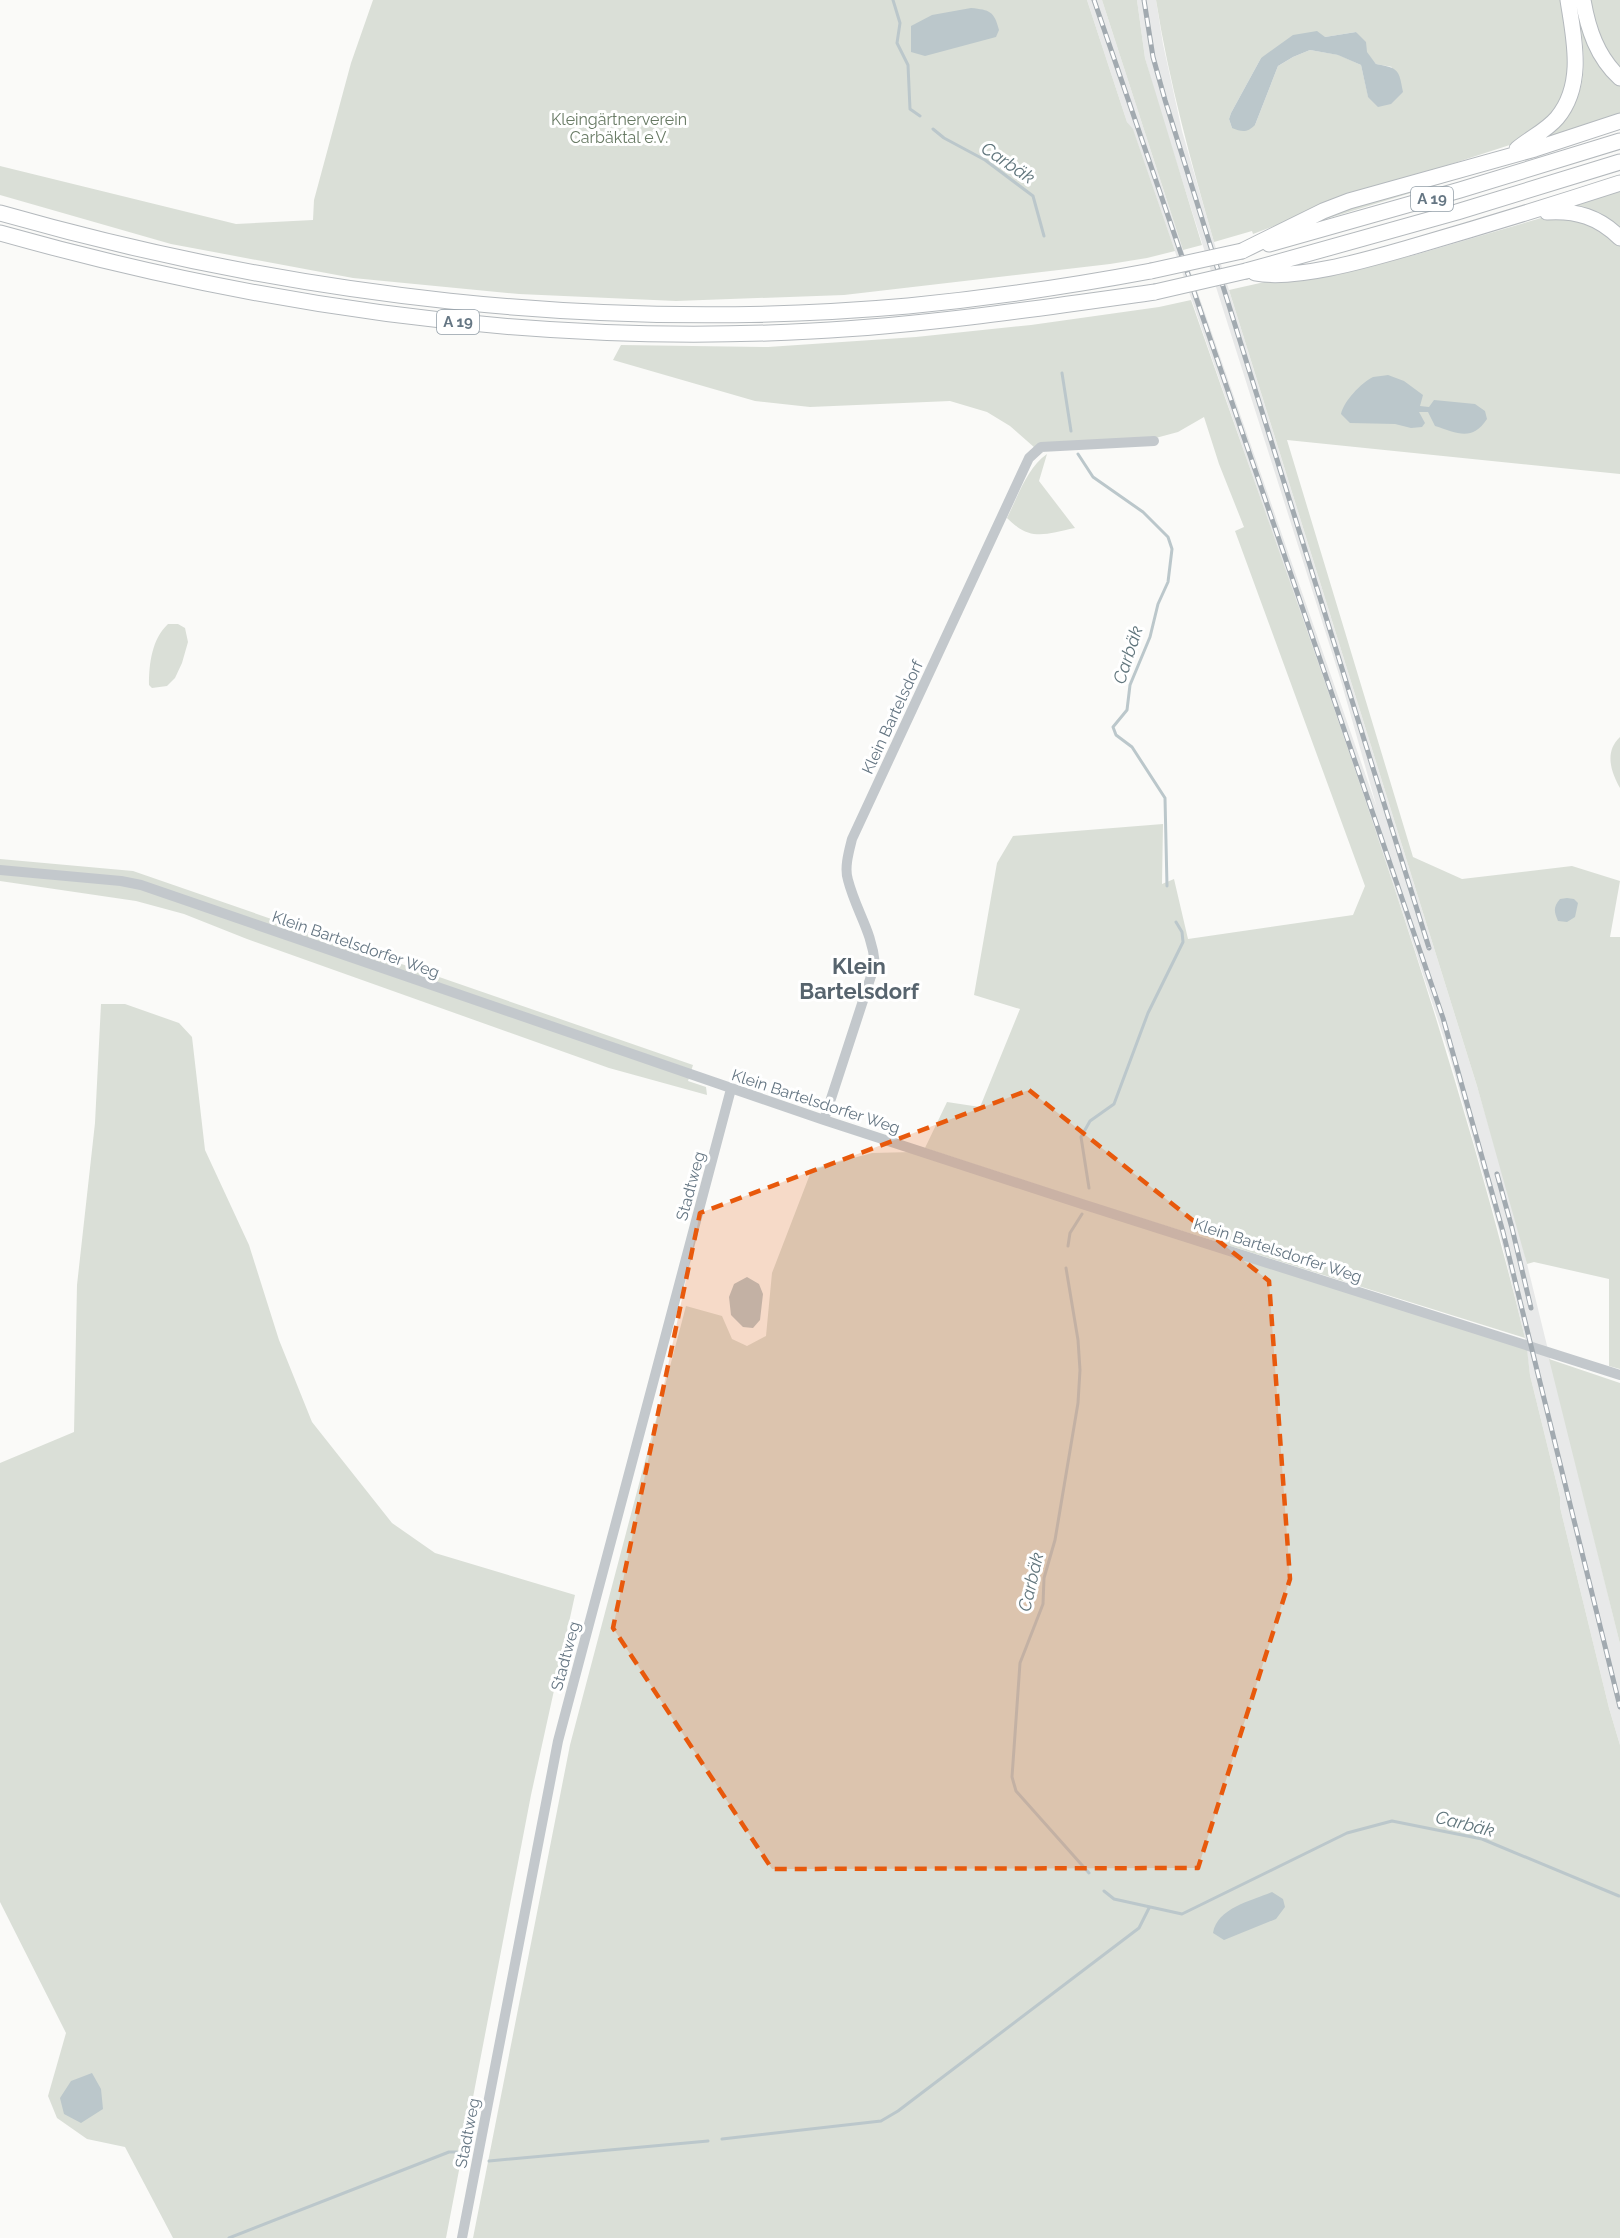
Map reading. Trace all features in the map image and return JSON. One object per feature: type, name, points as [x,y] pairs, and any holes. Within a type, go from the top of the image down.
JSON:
[{"type":"highway","points":[[1510,155],[1541,133],[1557,118],[1571,92],[1576,66],[1568,0]]},
{"type":"highway","points":[[1583,0],[1597,49],[1606,64],[1620,78]]},
{"type":"highway","points":[[1242,251],[1323,211],[1349,201],[1620,121]]},
{"type":"highway","name":"A 19","points":[[0,213],[116,244],[239,270],[380,293],[536,309],[635,314],[751,314],[874,308],[969,299],[1151,271],[1242,251],[1460,190],[1620,141]]},
{"type":"highway","name":"A 19","points":[[0,233],[139,269],[257,293],[480,325],[649,333],[812,331],[915,323],[1155,292],[1246,271],[1479,206],[1620,162]]},
{"type":"highway","points":[[1246,271],[1267,275],[1315,270],[1354,262],[1529,213],[1620,183]]},
{"type":"highway","points":[[1529,213],[1575,212],[1600,222],[1620,238]]},
{"type":"street","name":"Klein Bartelsdorf","points":[[824,1120],[875,964],[873,944],[847,879],[852,839],[1029,458],[1041,447],[1154,441]]},
{"type":"street","name":"Klein Bartelsdorfer Weg","points":[[0,870],[121,881],[141,885],[824,1120],[1620,1375]]},
{"type":"street","name":"Stadtweg","points":[[462,2238],[558,1741],[731,1089]]},
{"type":"highlighted area","points":[[1029,1090],[1269,1281],[1290,1579],[1198,1868],[772,1869],[613,1628],[700,1213]]},
{"type":"shaded area","points":[[1087,0],[1102,0],[1183,250],[1377,808],[1341,681],[1145,58],[1137,0],[1156,0],[1182,131],[1214,242],[1477,1086],[1517,1223],[1620,1644],[1620,1745],[1560,1507],[1560,1497],[1530,1375],[1525,1338],[1499,1231],[1449,1054],[1389,871],[1133,130],[1127,122]]},
{"type":"shaded area","points":[[971,8],[987,11],[993,15],[999,30],[996,37],[925,56],[911,52],[911,26],[932,15]]},
{"type":"shaded area","points":[[1317,31],[1325,37],[1356,32],[1366,42],[1367,52],[1376,64],[1397,71],[1403,92],[1391,104],[1378,107],[1368,97],[1361,65],[1338,55],[1310,50],[1278,66],[1255,125],[1244,131],[1232,128],[1229,119],[1231,113],[1261,58],[1293,35]]},
{"type":"shaded area","points":[[1388,375],[1404,381],[1423,395],[1420,406],[1429,407],[1434,400],[1475,404],[1485,411],[1487,419],[1476,431],[1464,434],[1435,426],[1428,412],[1419,412],[1425,423],[1422,427],[1350,423],[1341,414],[1349,398],[1373,377]]},
{"type":"shaded area","points":[[1560,899],[1574,899],[1578,903],[1575,917],[1567,922],[1558,921],[1555,907]]},
{"type":"shaded area","points":[[747,1277],[759,1284],[763,1294],[760,1320],[753,1328],[743,1327],[731,1315],[729,1297],[734,1284]]},
{"type":"shaded area","points":[[1272,1892],[1283,1899],[1285,1907],[1276,1919],[1224,1940],[1213,1933],[1216,1924],[1228,1911]]},
{"type":"shaded area","points":[[92,2073],[101,2089],[103,2109],[81,2123],[64,2114],[60,2098],[71,2081]]},
{"type":"green space","name":"Kleingärtnerverein Carbäktal e.V.","points":[[373,0],[1087,0],[1127,122],[1133,129],[1175,251],[1110,264],[844,295],[676,301],[519,294],[353,278],[171,244],[0,195],[0,166],[236,224],[313,220],[314,200],[351,63]]},
{"type":"green space","points":[[1102,0],[1137,0],[1145,58],[1202,245],[1183,250]]},
{"type":"green space","points":[[1156,0],[1564,0],[1570,80],[1551,117],[1522,141],[1359,194],[1253,234],[1252,231],[1214,242],[1181,122]],"holes":[[[1356,32],[1366,52],[1376,64],[1392,67],[1368,96],[1361,65],[1339,55],[1310,50],[1278,66],[1255,125],[1232,128],[1229,119],[1231,113],[1261,58],[1325,37]]]},
{"type":"green space","points":[[1576,0],[1620,83],[1620,117],[1543,141],[1560,126],[1572,110],[1583,77],[1584,59]]},
{"type":"green space","points":[[1588,0],[1620,0],[1620,72],[1603,50]]},
{"type":"green space","points":[[1620,125],[1620,129],[1329,218],[1320,217]]},
{"type":"green space","points":[[1620,185],[1620,233],[1555,207]]},
{"type":"green space","points":[[1553,216],[1584,220],[1620,244],[1620,474],[1287,440],[1413,857],[1462,879],[1572,866],[1620,881],[1610,937],[1620,937],[1620,1369],[1609,1366],[1609,1279],[1534,1262],[1527,1264],[1477,1086],[1229,290],[1415,255]]},
{"type":"green space","points":[[1191,300],[1326,686],[1413,945],[1491,1206],[1525,1338],[925,1148],[947,1102],[980,1107],[1020,1009],[974,995],[997,863],[1013,836],[1163,824],[1162,884],[1174,879],[1188,939],[1353,915],[1365,886],[1235,531],[1244,527],[1219,464],[1204,417],[1178,432],[1152,439],[1035,448],[1010,426],[987,412],[950,401],[810,407],[755,401],[613,360],[621,345],[768,347],[916,337],[1031,325],[1159,307]]},
{"type":"green space","points":[[1047,454],[1039,481],[1075,528],[1047,534],[1031,533],[1016,526],[1007,518],[1028,475]]},
{"type":"green space","points":[[168,624],[178,624],[185,628],[188,642],[175,678],[167,686],[152,688],[149,685],[152,652],[158,637]]},
{"type":"green space","points":[[1620,737],[1620,788],[1612,769],[1611,756],[1612,749]]},
{"type":"green space","points":[[0,859],[133,871],[693,1065],[688,1081],[706,1087],[707,1095],[609,1068],[247,939],[184,914],[136,901],[0,881]]},
{"type":"green space","points":[[101,1004],[125,1004],[179,1023],[192,1037],[205,1150],[249,1245],[279,1340],[312,1422],[392,1523],[435,1553],[575,1595],[531,1795],[446,2238],[173,2238],[125,2147],[87,2139],[57,2118],[48,2096],[66,2033],[0,1902],[0,1463],[74,1432],[77,1285],[95,1123]]},
{"type":"green space","points":[[913,1152],[1527,1349],[1530,1375],[1560,1497],[1560,1507],[1620,1745],[1620,2238],[473,2238],[570,1745],[686,1306],[722,1316],[732,1339],[747,1346],[766,1336],[772,1273],[812,1169],[872,1153]]},
{"type":"green space","points":[[1549,1359],[1620,1383],[1620,1644]]},
{"type":"waterway","name":"Carbäk","points":[[893,0],[900,23],[897,43],[908,65],[910,109],[920,116]]},
{"type":"waterway","name":"Carbäk","points":[[933,129],[944,138],[985,160],[1033,196],[1044,236]]},
{"type":"waterway","name":"Carbäk","points":[[1062,373],[1071,431]]},
{"type":"waterway","name":"Carbäk","points":[[1078,454],[1093,477],[1143,512],[1168,537],[1172,549],[1168,582],[1158,604],[1150,637],[1130,685],[1127,710],[1113,727],[1116,735],[1132,747],[1165,798],[1167,886]]},
{"type":"waterway","name":"Carbäk","points":[[1089,1188],[1081,1137],[1090,1121],[1114,1104],[1148,1013],[1183,942],[1182,932],[1176,922]]},
{"type":"waterway","name":"Carbäk","points":[[1068,1246],[1070,1233],[1082,1214]]},
{"type":"waterway","name":"Carbäk","points":[[1066,1268],[1078,1340],[1080,1370],[1078,1403],[1055,1540],[1044,1578],[1043,1604],[1020,1663],[1012,1777],[1016,1791],[1089,1873]]},
{"type":"waterway","name":"Carbäk","points":[[1104,1891],[1114,1899],[1182,1914],[1347,1833],[1392,1821],[1482,1839],[1619,1896]]},
{"type":"waterway","points":[[722,2139],[881,2121],[898,2111],[1139,1928],[1149,1908]]},
{"type":"waterway","points":[[489,2161],[708,2141]]},
{"type":"waterway","points":[[229,2238],[449,2152],[457,2152]]},
{"type":"railway","points":[[1094,0],[1443,1018],[1503,1232],[1620,1707]]},
{"type":"railway","points":[[1144,0],[1153,57],[1165,100],[1429,948]]},
{"type":"railway","points":[[1497,1174],[1531,1308]]},
{"type":"district","name":"Klein Bartelsdorf","points":[[859,978]]}]
